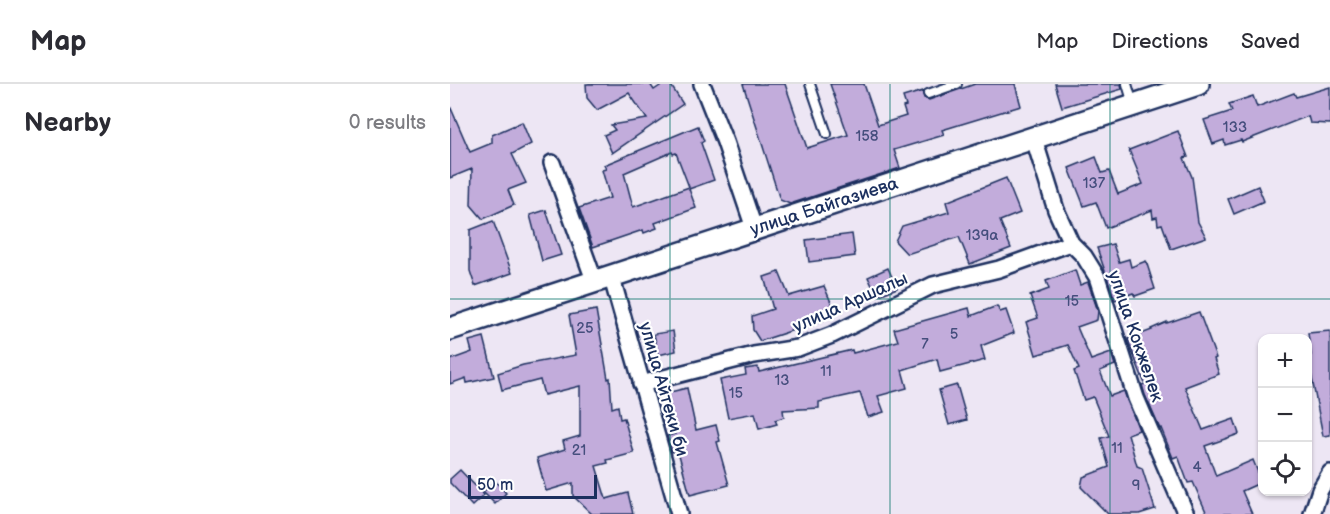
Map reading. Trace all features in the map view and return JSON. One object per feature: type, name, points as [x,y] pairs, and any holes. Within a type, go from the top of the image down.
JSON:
[{"type":"main road","name":"улица Байгазиева","points":[[450,328],[1198,84]]},
{"type":"street","points":[[702,84],[725,142],[754,228]]},
{"type":"street","name":"улица Кокжелек","points":[[1034,139],[1056,210],[1071,243],[1084,256],[1097,277],[1136,398],[1186,514]]},
{"type":"street","name":"улица Айтеки би","points":[[552,163],[603,278],[641,384],[679,514]]},
{"type":"street","name":"улица Аршалы","points":[[641,384],[754,355],[798,348],[832,335],[933,285],[999,269],[1071,243]]},
{"type":"street","points":[[1312,514],[1320,490],[1330,473]]},
{"type":"lane","points":[[810,84],[827,134]]},
{"type":"lane","points":[[928,94],[957,84]]},
{"type":"lane","points":[[1127,84],[1133,106]]},
{"type":"building","points":[[586,84],[650,84],[654,90],[663,84],[670,84],[683,104],[612,153],[604,135],[615,130],[611,125],[647,119],[629,93],[597,110],[587,98]]},
{"type":"building","points":[[743,84],[785,84],[807,148],[848,135],[830,84],[864,84],[878,125],[906,116],[903,97],[923,91],[924,98],[929,100],[975,84],[1015,84],[1021,106],[942,130],[944,135],[894,150],[900,168],[790,204],[780,200]]},
{"type":"building","points":[[1055,84],[1121,84],[1122,89],[1062,107]]},
{"type":"building","points":[[1330,87],[1330,124],[1310,123],[1308,116],[1242,142],[1241,140],[1225,145],[1224,140],[1213,144],[1204,120],[1232,111],[1229,104],[1253,96],[1257,107],[1294,93],[1296,97]]},
{"type":"building","points":[[450,106],[470,152],[492,143],[492,135],[522,122],[531,144],[512,154],[526,183],[508,190],[514,205],[483,219],[471,205],[472,169],[450,178]]},
{"type":"building","points":[[698,126],[704,141],[701,143],[714,180],[689,189],[696,208],[655,223],[657,228],[644,233],[643,230],[593,247],[579,208],[610,198],[602,170],[606,169],[604,165]],"holes":[[[672,152],[676,153],[689,187],[633,207],[624,173]]]},
{"type":"building","points":[[1178,131],[1188,157],[1184,158],[1192,177],[1198,222],[1206,237],[1171,249],[1162,224],[1158,225],[1157,217],[1153,218],[1152,210],[1106,228],[1096,202],[1084,206],[1069,168],[1096,157],[1102,173],[1109,171],[1118,194],[1143,184],[1129,150]]},
{"type":"building","points":[[1006,178],[1020,213],[1000,221],[1011,248],[970,264],[959,237],[907,254],[895,241],[902,226],[949,212],[946,202]]},
{"type":"building","points":[[1258,186],[1264,201],[1234,214],[1228,199]]},
{"type":"building","points":[[546,210],[561,255],[542,261],[530,215]]},
{"type":"building","points":[[493,221],[512,273],[475,286],[470,271],[470,230]]},
{"type":"building","points":[[852,234],[855,256],[809,262],[806,240]]},
{"type":"building","points":[[1113,244],[1119,262],[1129,259],[1131,267],[1146,261],[1155,289],[1135,296],[1133,293],[1115,300],[1097,248]]},
{"type":"building","points":[[888,268],[897,288],[877,296],[868,277]]},
{"type":"building","points":[[1075,270],[1080,285],[1088,282],[1098,311],[1097,320],[1077,327],[1091,360],[1111,353],[1115,365],[1100,371],[1110,396],[1124,391],[1139,430],[1128,434],[1137,466],[1142,468],[1155,509],[1139,514],[1108,514],[1081,487],[1083,477],[1109,467],[1101,438],[1109,436],[1093,397],[1084,400],[1074,371],[1079,369],[1068,345],[1036,355],[1026,322],[1038,318],[1030,296],[1049,289],[1046,281]]},
{"type":"building","points":[[779,272],[789,296],[824,286],[836,314],[804,329],[803,327],[760,341],[753,330],[752,316],[773,309],[764,277]]},
{"type":"building","points":[[997,306],[1000,312],[1006,310],[1014,333],[981,346],[985,360],[940,372],[937,359],[902,370],[907,388],[878,396],[884,412],[868,417],[860,393],[819,402],[819,408],[783,410],[784,417],[775,420],[777,424],[759,429],[755,413],[728,418],[720,380],[746,375],[745,369],[758,367],[759,372],[852,350],[853,353],[898,341],[894,329],[969,308],[971,316]]},
{"type":"building","points":[[596,310],[608,379],[610,378],[612,408],[618,406],[620,419],[624,418],[634,453],[607,460],[608,463],[596,466],[606,499],[628,493],[633,514],[592,514],[573,496],[573,483],[546,491],[537,458],[565,449],[563,441],[580,436],[580,386],[544,395],[540,380],[502,390],[498,373],[523,365],[576,355],[569,315]]},
{"type":"building","points":[[1199,312],[1216,358],[1214,359],[1219,374],[1185,387],[1203,430],[1234,419],[1239,434],[1205,446],[1216,476],[1253,460],[1258,472],[1258,484],[1242,491],[1252,514],[1207,514],[1193,482],[1188,483],[1178,456],[1173,458],[1160,429],[1145,395],[1142,385],[1145,384],[1128,339]]},
{"type":"building","points":[[673,331],[676,351],[658,355],[654,334]]},
{"type":"building","points":[[1330,331],[1330,435],[1323,436],[1312,378],[1312,334],[1308,333]]},
{"type":"building","points":[[484,337],[494,377],[467,383],[466,378],[450,384],[450,360],[472,352],[469,341]]},
{"type":"building","points":[[957,385],[967,420],[949,425],[939,390]]},
{"type":"building","points":[[687,388],[696,430],[716,425],[720,441],[717,442],[729,485],[690,495],[678,451],[672,452],[667,436],[675,434],[666,393]]},
{"type":"building","points":[[460,470],[484,495],[472,506],[450,483],[450,479]]},
{"type":"building","points":[[495,481],[506,493],[495,504],[483,492]]}]
